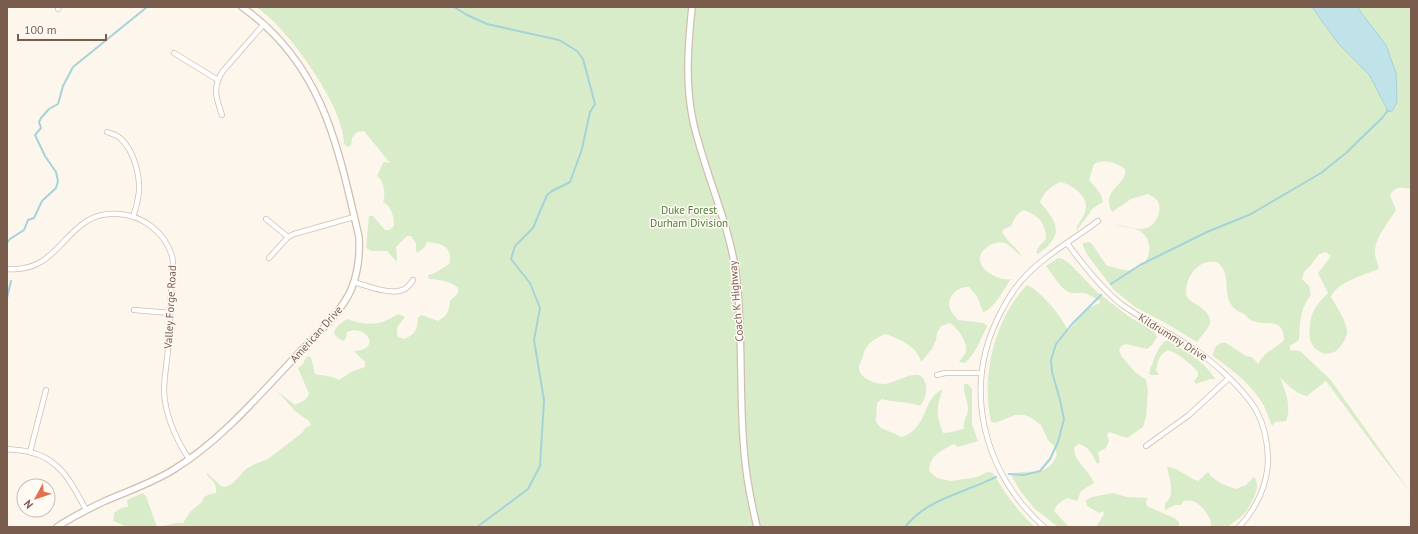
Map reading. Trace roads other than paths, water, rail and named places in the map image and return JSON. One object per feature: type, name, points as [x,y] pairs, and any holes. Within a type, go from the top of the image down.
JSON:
[{"type":"street","name":"American Drive","points":[[57,527],[86,510],[164,475],[189,459],[211,442],[231,424],[338,311],[348,296],[354,282],[360,251],[359,237],[333,136],[324,109],[301,67],[283,44],[264,24],[242,7]]},
{"type":"street","name":"Coach K Highway","points":[[692,7],[687,68],[690,105],[698,139],[725,225],[734,264],[738,296],[744,451],[748,485],[757,527]]},
{"type":"street","points":[[222,115],[216,92],[218,80],[223,71],[264,24]]},
{"type":"street","points":[[174,53],[218,80]]},
{"type":"street","points":[[107,132],[120,138],[127,146],[135,163],[139,192],[134,217]]},
{"type":"street","name":"Valley Forge Road","points":[[7,268],[24,269],[44,261],[78,226],[97,216],[111,214],[134,217],[142,220],[157,232],[168,247],[172,257],[173,267],[165,398],[176,437],[189,459]]},
{"type":"street","points":[[269,258],[288,237],[354,217]]},
{"type":"street","points":[[266,219],[288,237]]},
{"type":"street","points":[[1044,527],[1020,502],[1007,483],[992,452],[984,426],[982,412],[981,373],[986,349],[994,325],[1015,288],[1034,268],[1098,221]]},
{"type":"street","name":"Kildrummy Drive","points":[[1067,243],[1091,274],[1115,298],[1134,313],[1197,351],[1229,378],[1252,403],[1263,426],[1267,443],[1267,469],[1263,488],[1254,509],[1239,527]]},
{"type":"street","points":[[354,282],[387,290],[398,291],[407,288],[413,280]]},
{"type":"street","points":[[134,310],[170,313]]},
{"type":"street","points":[[936,374],[945,372],[981,373]]},
{"type":"street","points":[[1146,446],[1189,415],[1229,378]]},
{"type":"street","points":[[30,452],[46,390]]},
{"type":"street","points":[[7,449],[30,452],[46,459],[62,471],[73,486],[86,510]]},
{"type":"water","points":[[1312,7],[1358,7],[1386,45],[1396,73],[1397,102],[1392,111],[1387,112],[1386,107],[1370,76],[1337,42]]},
{"type":"waterway","points":[[7,243],[10,239],[24,230],[28,220],[34,218],[42,201],[56,188],[58,181],[56,172],[45,156],[35,135],[41,128],[39,122],[41,118],[49,109],[58,104],[63,86],[73,67],[147,7]]},
{"type":"waterway","points":[[454,7],[487,24],[559,40],[577,51],[583,59],[595,104],[590,112],[582,149],[570,182],[547,195],[533,228],[515,246],[511,259],[530,283],[540,308],[534,340],[544,400],[540,466],[528,489],[477,527]]},
{"type":"waterway","points":[[1111,284],[1140,265],[1207,232],[1251,214],[1321,173],[1346,153],[1382,118],[1388,110]]},
{"type":"waterway","points":[[7,298],[11,281]]},
{"type":"waterway","points":[[1009,474],[1024,475],[1040,471],[1050,459],[1058,442],[1064,419],[1052,372],[1051,360],[1056,344],[1072,324],[1101,295]]},
{"type":"waterway","points":[[905,527],[912,519],[927,507],[996,477]]},
{"type":"park label","name":"Duke Forest Durham Division","points":[[689,216]]}]
